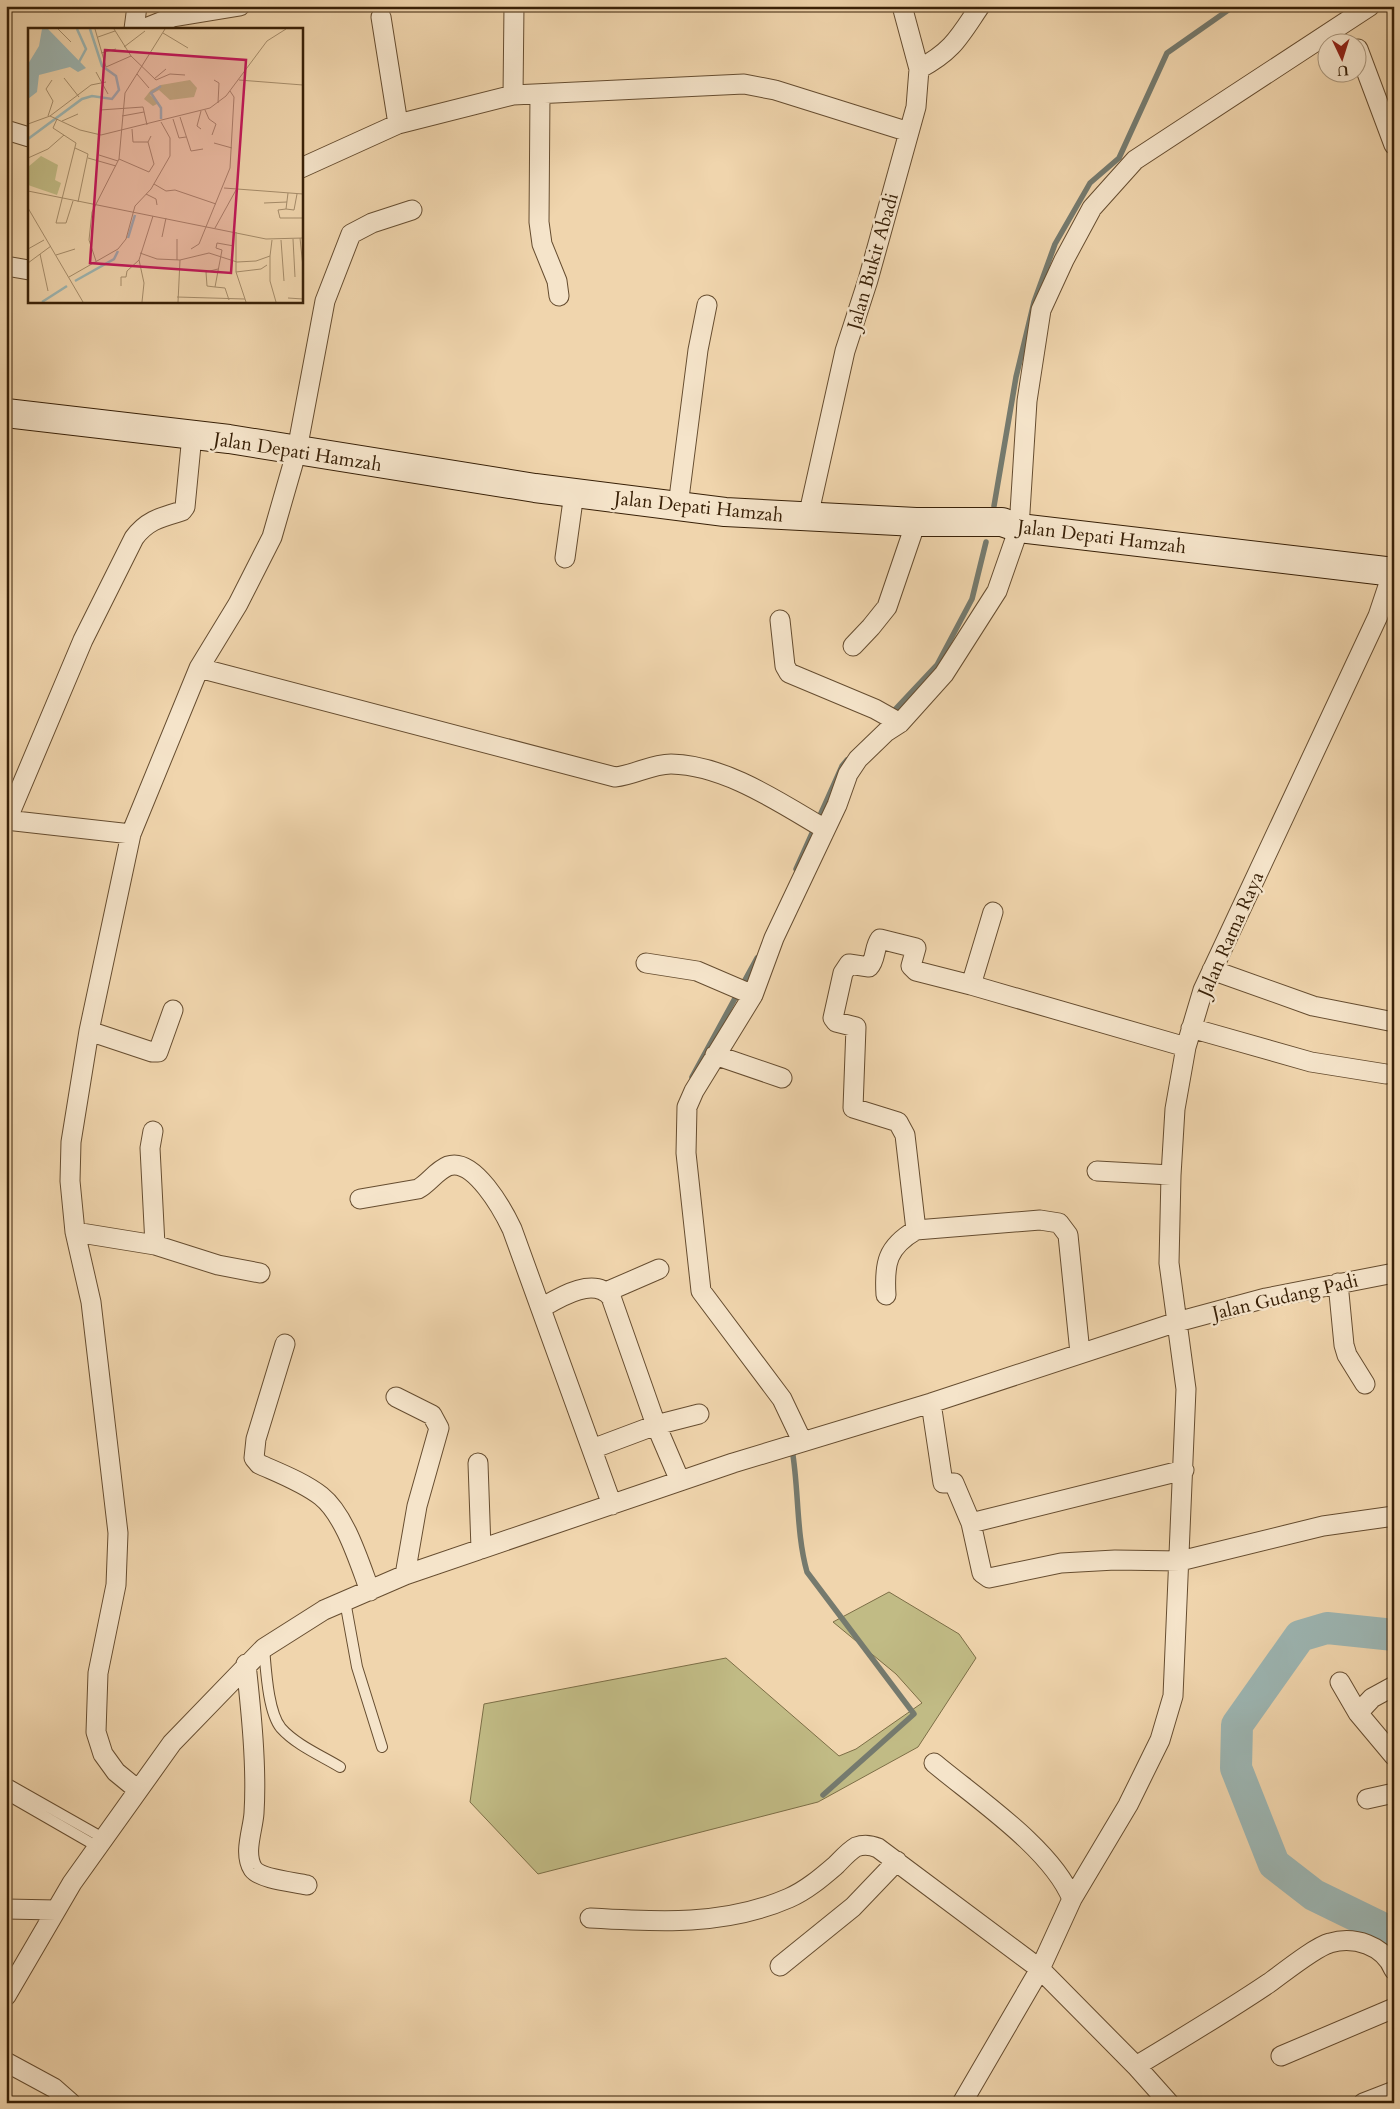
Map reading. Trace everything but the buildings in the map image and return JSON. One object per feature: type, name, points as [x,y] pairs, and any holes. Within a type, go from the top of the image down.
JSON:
[{"type":"main road","name":"Jalan Depati Hamzah","points":[[6,413],[297,450],[574,493],[725,512],[916,522],[1002,522],[1019,528],[1393,571]]},
{"type":"street","points":[[134,28],[138,6]]},
{"type":"street","points":[[146,28],[173,17],[240,6]]},
{"type":"street","points":[[513,95],[514,6]]},
{"type":"street","name":"Jalan Bukit Abadi","points":[[808,517],[845,351],[868,280],[916,107],[919,69],[902,6]]},
{"type":"street","points":[[919,69],[938,59],[953,46],[980,6]]},
{"type":"street","points":[[789,1445],[782,1399],[713,1308],[700,1285],[686,1153],[685,1123],[687,1107],[774,938],[822,827],[848,774],[858,759],[944,674],[997,591],[1019,528],[1027,402],[1041,310],[1064,260],[1092,208],[1135,160],[1370,6]]},
{"type":"street","points":[[381,17],[398,124]]},
{"type":"street","points":[[1346,22],[1350,32]]},
{"type":"street","points":[[1368,76],[1394,145]]},
{"type":"street","points":[[302,168],[398,124],[513,95],[744,84],[775,90],[909,132]]},
{"type":"street","points":[[540,94],[539,222],[542,244],[557,281],[558,296]]},
{"type":"street","points":[[6,130],[28,136]]},
{"type":"street","points":[[138,1790],[116,1772],[103,1754],[96,1732],[98,1673],[116,1585],[118,1533],[91,1302],[75,1232],[70,1181],[71,1153],[89,1030],[131,834],[199,668],[266,554],[279,516],[297,450],[325,301],[351,234],[372,223],[412,210]]},
{"type":"street","points":[[6,266],[28,270]]},
{"type":"street","points":[[678,506],[698,350],[707,305]]},
{"type":"street","points":[[131,834],[7,820],[83,640],[134,538],[142,526],[152,520],[182,511],[185,507],[192,436]]},
{"type":"street","points":[[565,558],[574,493]]},
{"type":"street","points":[[852,646],[872,627],[887,607],[916,522]]},
{"type":"street","name":"Jalan Ratna Raya","points":[[962,2103],[1040,1969],[1072,1899],[1128,1805],[1160,1740],[1173,1696],[1186,1389],[1169,1263],[1175,1109],[1186,1047],[1212,970],[1378,616],[1393,571]]},
{"type":"street","points":[[780,620],[785,666],[789,673],[875,709],[896,720]]},
{"type":"street","points":[[199,668],[615,777],[626,776],[650,766],[670,764],[698,767],[728,776],[822,827]]},
{"type":"street","points":[[971,984],[994,912]]},
{"type":"street","points":[[916,1230],[905,1135],[898,1122],[853,1108],[856,1027],[836,1022],[833,1018],[843,973],[849,964],[869,967],[872,964],[876,944],[880,938],[916,948],[911,966],[916,971],[971,984],[1186,1047]]},
{"type":"street","points":[[646,963],[697,971],[747,992]]},
{"type":"street","points":[[1212,970],[1314,1006],[1394,1022]]},
{"type":"street","points":[[89,1030],[152,1052],[158,1052],[173,1010]]},
{"type":"street","points":[[1192,1028],[1311,1062],[1386,1074]]},
{"type":"street","points":[[714,1054],[782,1078]]},
{"type":"street","points":[[153,1132],[150,1148],[155,1245]]},
{"type":"street","points":[[360,1199],[418,1189],[426,1185],[439,1170],[450,1165],[461,1165],[470,1169],[507,1217],[542,1308],[612,1504]]},
{"type":"street","points":[[1097,1171],[1171,1175]]},
{"type":"street","points":[[886,1294],[885,1267],[893,1248],[901,1238],[916,1230],[1040,1220],[1058,1223],[1068,1235],[1080,1353]]},
{"type":"street","points":[[75,1232],[155,1245],[218,1265],[260,1273]]},
{"type":"street","points":[[606,1292],[659,1269]]},
{"type":"street","name":"Jalan Gudang Padi","points":[[6,1996],[56,1910],[100,1843],[172,1743],[246,1664],[264,1648],[324,1610],[405,1575],[680,1481],[789,1445],[932,1403],[1177,1322],[1266,1298],[1394,1272]]},
{"type":"street","points":[[1338,1283],[1344,1345],[1347,1355],[1365,1384]]},
{"type":"street","points":[[542,1308],[557,1298],[573,1292],[598,1288],[611,1297],[656,1425],[680,1481]]},
{"type":"street","points":[[285,1344],[256,1438],[254,1458],[259,1464],[320,1496],[330,1506],[357,1557],[370,1591]]},
{"type":"street","points":[[396,1397],[432,1415],[439,1428],[417,1506],[405,1575]]},
{"type":"street","points":[[932,1403],[942,1483],[954,1483],[971,1523],[982,1573],[989,1578],[1061,1563],[1115,1560],[1180,1561],[1323,1526],[1394,1516]]},
{"type":"street","points":[[592,1449],[656,1425],[699,1414]]},
{"type":"street","points":[[478,1463],[480,1549]]},
{"type":"street","points":[[971,1523],[1184,1470]]},
{"type":"street","points":[[246,1664],[251,1710],[254,1812],[249,1860],[253,1869],[260,1875],[307,1885]]},
{"type":"street","points":[[1340,1682],[1358,1713],[1394,1756]]},
{"type":"street","points":[[1358,1713],[1372,1698],[1394,1686]]},
{"type":"street","points":[[934,1764],[1018,1834],[1057,1870],[1066,1884],[1072,1899]]},
{"type":"street","points":[[1367,1799],[1394,1793]]},
{"type":"street","points":[[590,1918],[665,1922],[742,1914],[790,1897],[816,1881],[854,1848],[863,1845],[878,1848],[1040,1969],[1136,2066],[1169,2103]]},
{"type":"street","points":[[780,1966],[853,1907],[897,1861]]},
{"type":"street","points":[[6,1909],[56,1910]]},
{"type":"street","points":[[1136,2066],[1231,2008],[1328,1943],[1352,1939],[1374,1947],[1391,1962],[1394,1970]]},
{"type":"street","points":[[1281,2056],[1394,2008]]},
{"type":"street","points":[[6,2062],[54,2088],[71,2103]]},
{"type":"street","points":[[1363,2103],[1394,2091]]},
{"type":"lane","points":[[345,1601],[357,1668],[382,1747]]},
{"type":"lane","points":[[264,1648],[274,1716],[282,1728],[303,1744],[340,1767]]},
{"type":"lane","points":[[6,1783],[100,1843]]},
{"type":"lane","points":[[6,1794],[100,1843]]},
{"type":"shaded area","points":[[889,1592],[959,1634],[976,1658],[918,1747],[818,1802],[538,1874],[470,1802],[484,1704],[726,1658],[839,1756],[856,1749],[922,1703],[896,1674],[833,1622]]},
{"type":"waterway","points":[[994,506],[1016,377],[1034,302],[1055,244],[1090,183],[1119,158],[1167,53],[1234,6]]},
{"type":"waterway","points":[[891,714],[937,665],[972,599],[986,542]]},
{"type":"waterway","points":[[796,869],[842,766],[847,760]]},
{"type":"waterway","points":[[692,1077],[757,958]]},
{"type":"waterway","points":[[792,1449],[799,1526],[807,1572],[914,1714],[823,1795]]},
{"type":"waterway","points":[[1394,1635],[1327,1628],[1300,1636],[1237,1725],[1236,1768],[1274,1864],[1314,1895],[1394,1934]]}]
